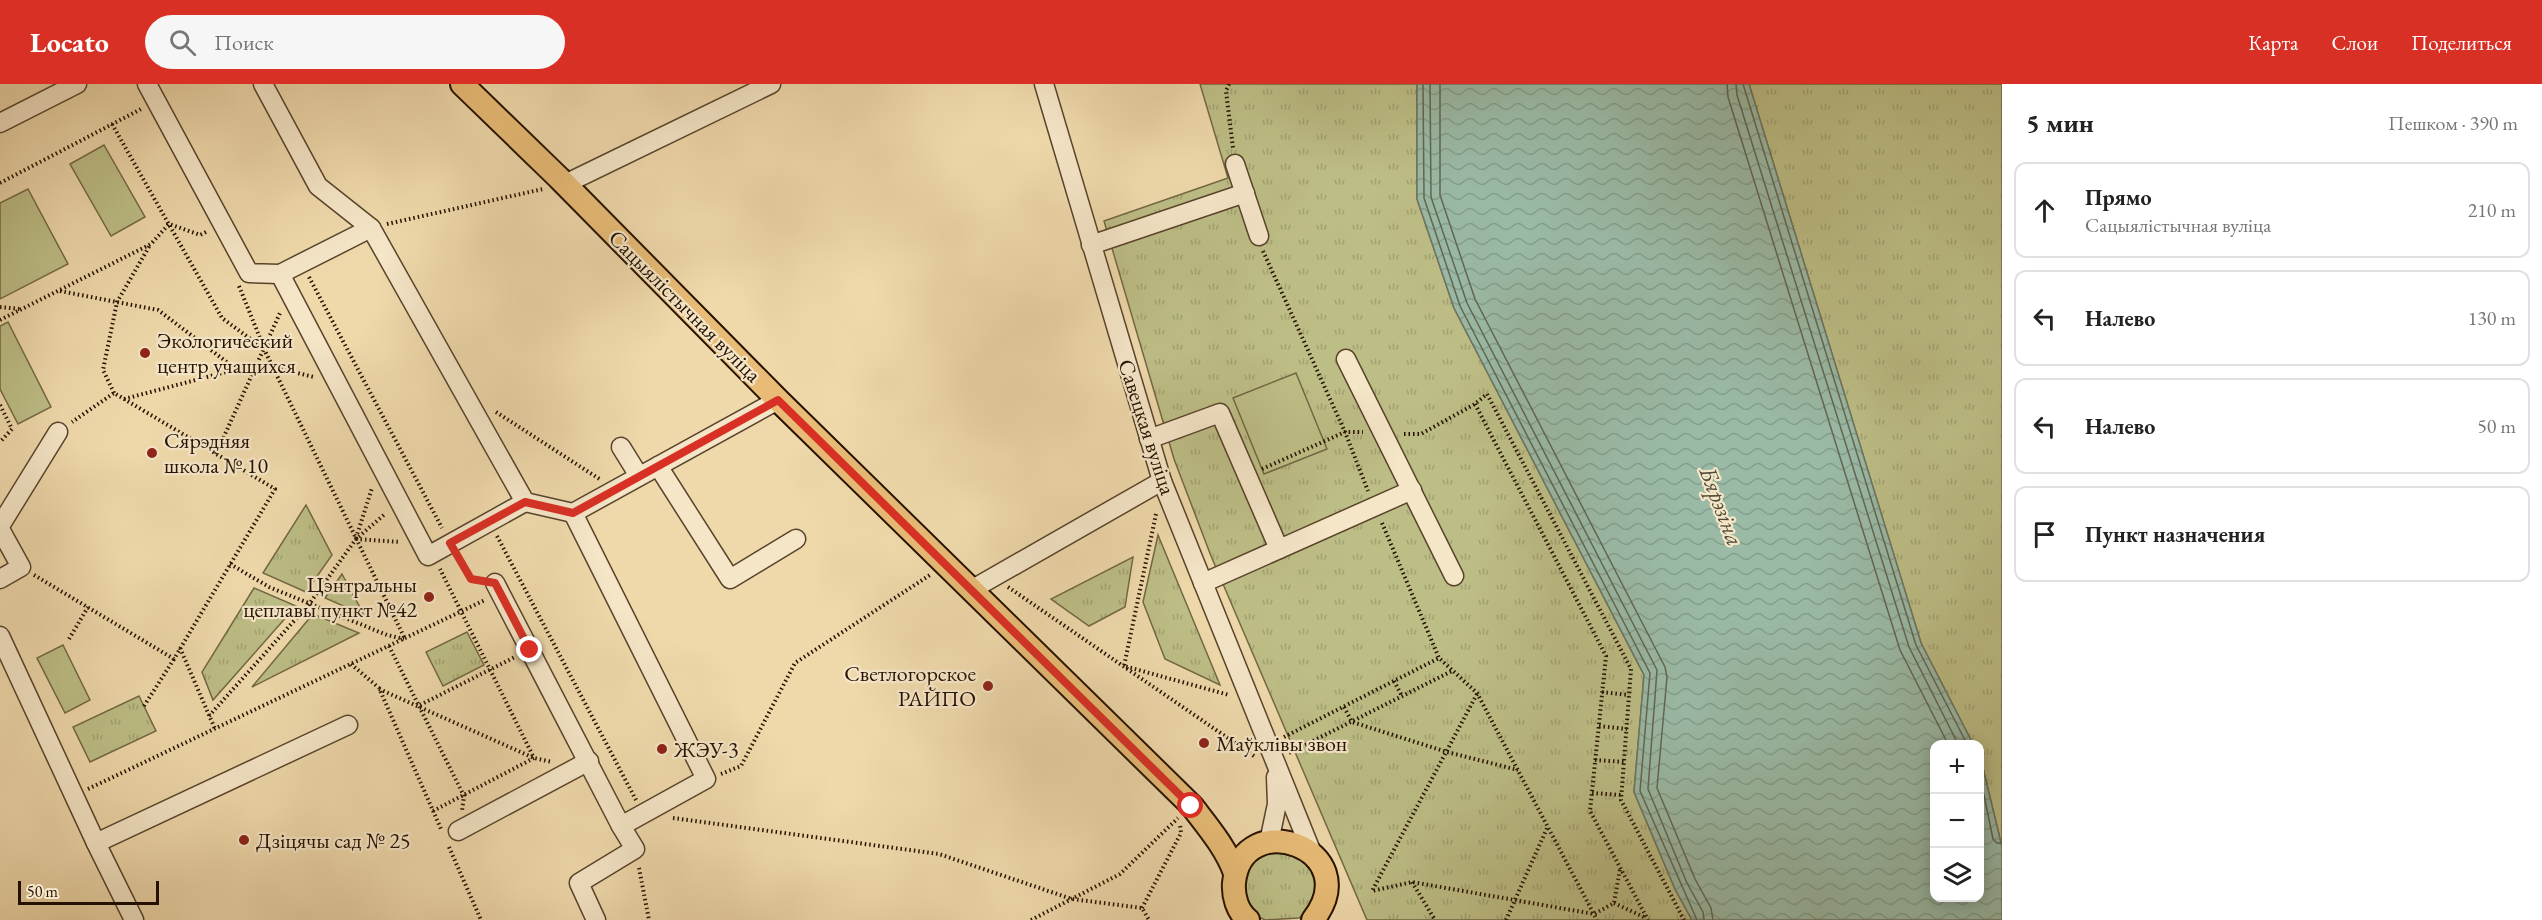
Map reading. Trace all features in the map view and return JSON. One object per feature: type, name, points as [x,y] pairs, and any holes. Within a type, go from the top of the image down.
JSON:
[{"type":"main road","name":"Сацыялістычная вуліца","points":[[462,84],[562,181],[778,400],[1191,806],[1219,842],[1235,873]]},
{"type":"main road","name":"Сацыялістычная вуліца","points":[[1191,806],[1261,845]]},
{"type":"main road","points":[[1239,915],[1233,890],[1235,873],[1242,859],[1261,845],[1284,841],[1299,844],[1312,853],[1322,865],[1326,879],[1326,894],[1322,909],[1313,920]]},
{"type":"main road","points":[[1326,894],[1338,920]]},
{"type":"street","points":[[0,123],[77,84]]},
{"type":"street","points":[[147,84],[249,273],[280,274],[371,228]]},
{"type":"street","points":[[263,84],[318,186],[371,228],[525,502]]},
{"type":"street","points":[[562,181],[771,84]]},
{"type":"street","name":"Савецкая вуліца","points":[[1044,84],[1162,480],[1251,701],[1277,804],[1261,845]]},
{"type":"street","points":[[1235,164],[1258,236]]},
{"type":"street","points":[[1091,245],[1245,193]]},
{"type":"street","points":[[280,274],[399,502],[426,548],[450,543],[525,502],[573,513],[778,400]]},
{"type":"street","points":[[1346,359],[1454,576]]},
{"type":"street","points":[[1149,439],[1220,413],[1279,549]]},
{"type":"street","points":[[0,579],[21,567],[0,528],[58,432]]},
{"type":"street","points":[[621,447],[639,476]]},
{"type":"street","points":[[658,466],[730,579],[796,539]]},
{"type":"street","points":[[971,591],[1162,480]]},
{"type":"street","points":[[1203,583],[1412,490]]},
{"type":"street","points":[[573,513],[706,780],[621,826]]},
{"type":"street","points":[[498,588],[530,650],[583,764],[635,849],[579,883],[596,920]]},
{"type":"street","points":[[0,636],[134,920]]},
{"type":"street","points":[[96,843],[348,725]]},
{"type":"street","name":"Савецкая вуліца","points":[[1266,754],[1312,853]]},
{"type":"street","points":[[449,835],[583,764]]},
{"type":"path","points":[[1229,84],[1226,91],[1235,164]]},
{"type":"path","points":[[0,183],[156,101]]},
{"type":"path","points":[[112,124],[222,318],[264,349]]},
{"type":"path","points":[[371,228],[549,188],[562,181]]},
{"type":"path","points":[[169,224],[200,235],[222,223]]},
{"type":"path","points":[[144,706],[275,489],[114,393],[103,370],[117,302],[151,244],[169,224]]},
{"type":"path","points":[[1258,236],[1268,264],[1345,432],[1439,658],[1477,693],[1597,920]]},
{"type":"path","points":[[0,320],[151,244]]},
{"type":"path","points":[[302,263],[471,579],[498,588]]},
{"type":"path","points":[[249,273],[238,288],[271,367],[405,639]]},
{"type":"path","points":[[60,290],[158,310],[236,369]]},
{"type":"path","points":[[216,454],[289,291]]},
{"type":"path","points":[[0,307],[21,310]]},
{"type":"path","points":[[264,349],[307,325]]},
{"type":"path","points":[[123,399],[257,364]]},
{"type":"path","points":[[271,367],[337,383]]},
{"type":"path","points":[[58,432],[114,393]]},
{"type":"path","points":[[1247,476],[1345,432],[1421,434],[1475,404],[1487,394],[1631,669],[1621,800],[1684,920]]},
{"type":"path","points":[[1475,404],[1606,657],[1590,811],[1648,919]]},
{"type":"path","points":[[0,407],[12,429],[0,442]]},
{"type":"path","points":[[491,409],[615,489]]},
{"type":"path","points":[[356,539],[380,464]]},
{"type":"path","points":[[1124,666],[1162,480]]},
{"type":"path","points":[[209,716],[310,603],[356,539],[399,502]]},
{"type":"path","points":[[490,522],[644,814],[939,854],[1072,899],[1142,908]]},
{"type":"path","points":[[356,539],[426,548],[461,611],[534,758]]},
{"type":"path","points":[[231,564],[269,587],[387,635],[405,639]]},
{"type":"path","points":[[21,567],[174,659]]},
{"type":"path","points":[[706,780],[741,766],[795,663],[934,572]]},
{"type":"path","points":[[994,578],[1124,666],[1266,754]]},
{"type":"path","points":[[74,795],[405,639],[461,611],[498,588]]},
{"type":"path","points":[[69,639],[88,607]]},
{"type":"path","points":[[389,646],[464,796],[449,835],[457,865]]},
{"type":"path","points":[[180,648],[215,729]]},
{"type":"path","points":[[419,706],[530,650]]},
{"type":"path","points":[[1266,754],[1344,707],[1439,658]]},
{"type":"path","points":[[351,664],[379,688],[534,758],[583,764]]},
{"type":"path","points":[[1124,666],[1251,701]]},
{"type":"path","points":[[1266,754],[1352,722],[1452,671]]},
{"type":"path","points":[[1394,681],[1402,696]]},
{"type":"path","points":[[379,688],[433,811],[449,835],[457,865],[481,920]]},
{"type":"path","points":[[1602,692],[1629,695]]},
{"type":"path","points":[[1477,693],[1372,891],[1412,882],[1594,914],[1614,903],[1621,868]]},
{"type":"path","points":[[1344,707],[1352,722],[1447,752],[1518,770]]},
{"type":"path","points":[[1599,726],[1627,729]]},
{"type":"path","points":[[433,811],[534,758]]},
{"type":"path","points":[[1595,760],[1624,762]]},
{"type":"path","points":[[1592,793],[1621,795]]},
{"type":"path","points":[[1031,920],[1120,874],[1179,818],[1181,833],[1142,908]]},
{"type":"path","points":[[1506,920],[1548,825]]},
{"type":"path","points":[[635,849],[649,920]]},
{"type":"path","points":[[1412,882],[1435,920]]},
{"type":"path","points":[[1614,903],[1648,919]]},
{"type":"path","points":[[1142,908],[1149,920]]},
{"type":"green space","points":[[1200,84],[1417,84],[1417,199],[1454,308],[1644,675],[1634,792],[1675,889],[1692,920],[1367,920],[1211,556],[1174,459],[1104,221],[1228,178]]},
{"type":"green space","points":[[1749,84],[2002,84],[2002,847],[1984,773],[1984,740],[1971,740],[1921,643]]},
{"type":"green space","points":[[104,145],[145,217],[111,236],[70,164]]},
{"type":"green space","points":[[28,189],[68,264],[0,299],[0,203]]},
{"type":"green space","points":[[8,322],[51,407],[18,424],[0,389],[0,326]]},
{"type":"green space","points":[[1296,373],[1327,449],[1264,474],[1233,398]]},
{"type":"green space","points":[[306,505],[332,555],[306,592],[263,573]]},
{"type":"green space","points":[[1158,535],[1220,685],[1165,659],[1143,602]]},
{"type":"green space","points":[[1133,557],[1125,607],[1089,626],[1051,599]]},
{"type":"green space","points":[[342,574],[364,615],[325,598]]},
{"type":"green space","points":[[254,588],[296,606],[213,700],[202,672]]},
{"type":"green space","points":[[313,614],[359,633],[252,687]]},
{"type":"green space","points":[[467,632],[484,665],[443,686],[426,652]]},
{"type":"green space","points":[[63,645],[90,700],[65,713],[37,658]]},
{"type":"green space","points":[[139,696],[156,731],[90,762],[73,727]]},
{"type":"green space","points":[[1270,850],[1301,856],[1314,872],[1317,893],[1307,912],[1299,918],[1265,920],[1251,910],[1243,891],[1252,861]]},
{"type":"water","name":"Бярэзіна","points":[[1417,84],[1749,84],[1921,643],[1971,740],[1930,740],[1930,902],[1984,902],[1984,773],[2002,847],[2002,920],[1692,920],[1675,889],[1634,792],[1644,675],[1454,308],[1417,199]]},
{"type":"place","name":"Экологический центр учащихся","points":[[145,353]]},
{"type":"place","name":"Сярэдняя школа № 10","points":[[152,453]]},
{"type":"place","name":"Цэнтральны цеплавы пункт №42","points":[[429,597]]},
{"type":"place","name":"Светлогорское РАЙПО","points":[[988,686]]},
{"type":"place","name":"Маўклівы звон","points":[[1204,743]]},
{"type":"place","name":"ЖЭУ-3","points":[[662,749]]},
{"type":"place","name":"Дзіцячы сад № 25","points":[[244,840]]},
{"type":"route","points":[[530,650],[495,583],[471,579],[450,543],[525,502],[573,513],[778,400],[1191,806]]}]
